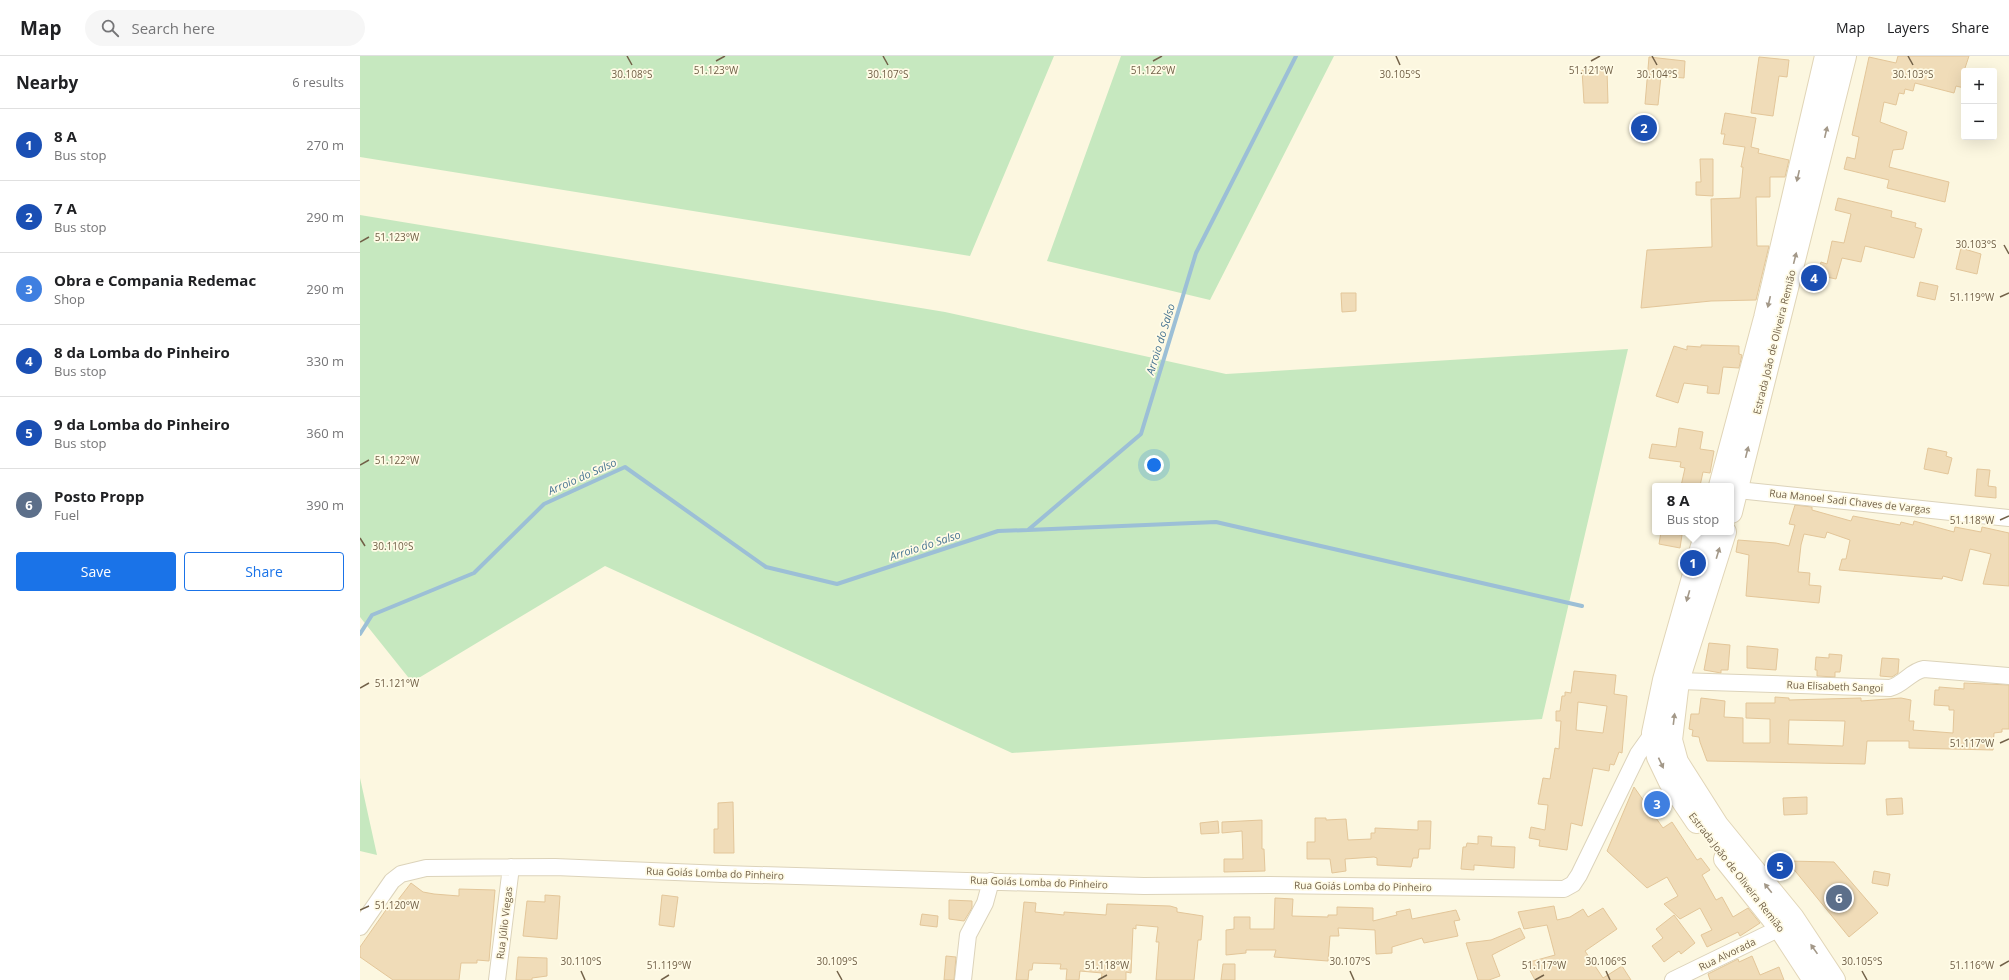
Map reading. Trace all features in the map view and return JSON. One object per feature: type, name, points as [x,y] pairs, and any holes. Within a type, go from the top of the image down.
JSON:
[{"type":"main road","name":"Estrada João de Oliveira Remião","points":[[1730,483],[1765,318],[1826,56]]},
{"type":"main road","name":"Estrada João de Oliveira Remião","points":[[1730,483],[1844,56]]},
{"type":"main road","name":"Estrada João de Oliveira Remião","points":[[1705,535],[1664,680],[1653,733],[1658,757],[1674,788],[1706,835],[1780,928],[1814,980]]},
{"type":"main road","name":"Estrada João de Oliveira Remião","points":[[1724,535],[1678,681],[1671,740],[1677,762],[1717,825],[1793,918],[1834,980]]},
{"type":"street","name":"Rua Manoel Sadi Chaves de Vargas","points":[[1734,489],[2009,518]]},
{"type":"street","name":"Rua Elisabeth Sangoi","points":[[1678,681],[1890,688],[1897,686],[1916,672],[1924,669],[2009,676]]},
{"type":"street","name":"Rua Goiás Lomba do Pinheiro","points":[[360,927],[392,881],[401,874],[426,868],[555,866],[723,874],[1144,886],[1270,885],[1564,889],[1572,884],[1579,875],[1638,754],[1653,733]]},
{"type":"street","name":"Rua Júlio Viegas","points":[[497,980],[511,867]]},
{"type":"street","points":[[963,980],[968,935],[985,903],[991,881]]},
{"type":"street","name":"Rua Alvorada","points":[[1673,980],[1780,928]]},
{"type":"green space","points":[[360,56],[1054,56],[970,256],[360,157]]},
{"type":"green space","points":[[1121,56],[1334,56],[1210,300],[1047,261]]},
{"type":"green space","points":[[360,215],[945,312],[1226,374],[1628,349],[1542,719],[1012,753],[605,566],[412,682],[360,617]]},
{"type":"green space","points":[[360,778],[377,855],[360,851]]},
{"type":"building","points":[[1898,56],[1969,56],[1965,68],[1961,68],[1961,87],[1956,86],[1954,93],[1915,83],[1913,91],[1905,89],[1904,94],[1899,93],[1896,105],[1884,102],[1880,122],[1907,132],[1903,149],[1893,150],[1889,167],[1949,182],[1945,202],[1887,188],[1889,180],[1844,169],[1847,157],[1855,159],[1859,137],[1852,135],[1869,57],[1896,63]]},
{"type":"building","points":[[1649,57],[1685,61],[1684,78],[1661,76],[1658,105],[1645,104]]},
{"type":"building","points":[[1759,57],[1789,60],[1787,77],[1779,76],[1773,116],[1751,113]]},
{"type":"building","points":[[1582,70],[1607,70],[1608,103],[1584,103]]},
{"type":"building","points":[[1725,113],[1756,118],[1751,147],[1759,149],[1758,153],[1789,160],[1785,177],[1770,177],[1770,197],[1756,197],[1757,246],[1769,246],[1756,300],[1711,301],[1641,308],[1647,250],[1712,247],[1711,199],[1740,198],[1743,167],[1741,167],[1745,147],[1723,144],[1725,134],[1721,134]]},
{"type":"building","points":[[1700,159],[1713,159],[1713,196],[1696,195],[1696,182],[1701,182]]},
{"type":"building","points":[[1838,198],[1892,211],[1891,217],[1916,223],[1915,227],[1922,229],[1914,258],[1865,246],[1861,262],[1842,258],[1836,279],[1817,275],[1821,262],[1827,264],[1832,241],[1844,243],[1851,214],[1835,210]]},
{"type":"building","points":[[1961,248],[1981,254],[1977,274],[1956,269]]},
{"type":"building","points":[[1920,282],[1938,286],[1935,300],[1917,296]]},
{"type":"building","points":[[1341,293],[1356,293],[1356,311],[1342,312]]},
{"type":"building","points":[[1701,345],[1739,346],[1739,354],[1742,355],[1739,368],[1723,367],[1719,394],[1707,393],[1708,386],[1684,383],[1678,403],[1656,396],[1674,346],[1687,350],[1687,346],[1701,347]]},
{"type":"building","points":[[1679,428],[1703,432],[1700,449],[1714,451],[1710,473],[1703,472],[1701,483],[1682,483],[1685,468],[1680,467],[1681,462],[1649,458],[1652,444],[1676,447]]},
{"type":"building","points":[[1928,448],[1947,452],[1946,456],[1952,458],[1948,474],[1924,469]]},
{"type":"building","points":[[1977,469],[1990,470],[1988,486],[1996,487],[1996,498],[1975,496]]},
{"type":"building","points":[[1795,505],[1812,507],[1812,510],[1851,521],[1853,516],[1900,525],[1901,522],[1913,525],[1914,521],[1954,532],[1955,527],[1981,532],[1982,527],[2009,533],[2009,586],[1983,584],[1991,554],[1970,549],[1962,581],[1943,576],[1942,579],[1839,570],[1842,559],[1846,559],[1850,540],[1827,532],[1825,538],[1804,534],[1801,545],[1798,572],[1810,573],[1809,585],[1821,586],[1819,603],[1746,596],[1749,555],[1736,552],[1738,540],[1776,543],[1789,546],[1795,525],[1789,524]]},
{"type":"building","points":[[1660,535],[1682,535],[1680,548],[1659,544]]},
{"type":"building","points":[[1709,643],[1730,645],[1728,670],[1721,670],[1721,673],[1704,670]]},
{"type":"building","points":[[1747,646],[1778,649],[1776,670],[1747,668]]},
{"type":"building","points":[[1829,654],[1842,655],[1840,672],[1835,672],[1835,677],[1817,676],[1817,670],[1815,670],[1816,657],[1829,658]]},
{"type":"building","points":[[1882,658],[1899,659],[1898,673],[1892,677],[1880,676]]},
{"type":"building","points":[[1574,671],[1616,675],[1614,694],[1627,696],[1622,753],[1619,752],[1614,765],[1610,764],[1609,771],[1593,768],[1582,826],[1571,823],[1567,850],[1539,846],[1540,840],[1529,838],[1531,827],[1545,830],[1548,805],[1538,804],[1543,778],[1550,779],[1555,748],[1559,749],[1561,721],[1556,721],[1556,711],[1560,711],[1562,696],[1565,696],[1565,692],[1571,693]],"holes":[[[1578,702],[1607,706],[1603,733],[1576,730]]]},
{"type":"building","points":[[1964,683],[2009,685],[2009,729],[2002,729],[2002,732],[1994,733],[1993,750],[1909,748],[1909,741],[1867,741],[1865,764],[1707,761],[1699,737],[1692,736],[1693,730],[1689,729],[1691,714],[1699,714],[1701,698],[1725,701],[1724,717],[1743,718],[1743,743],[1770,743],[1770,719],[1746,718],[1746,703],[1775,703],[1775,697],[1789,698],[1789,700],[1861,698],[1861,701],[1901,698],[1911,700],[1909,721],[1914,721],[1913,730],[1953,733],[1954,710],[1949,710],[1949,706],[1934,705],[1935,690],[1939,690],[1939,687],[1964,689]],"holes":[[[1789,720],[1845,721],[1843,746],[1788,744]]]},
{"type":"building","points":[[1634,787],[1663,828],[1672,822],[1697,860],[1701,858],[1710,870],[1702,875],[1716,900],[1722,897],[1733,917],[1748,908],[1760,923],[1740,936],[1738,932],[1707,947],[1701,935],[1712,930],[1700,908],[1680,919],[1664,904],[1678,896],[1667,877],[1647,888],[1607,851]]},
{"type":"building","points":[[1807,797],[1807,814],[1784,815],[1783,798]]},
{"type":"building","points":[[1902,798],[1903,814],[1887,815],[1886,799]]},
{"type":"building","points":[[733,802],[734,853],[714,853],[714,829],[718,829],[718,803]]},
{"type":"building","points":[[1315,818],[1326,818],[1326,820],[1346,819],[1348,840],[1371,839],[1371,833],[1375,833],[1375,828],[1418,830],[1418,821],[1431,821],[1430,849],[1419,849],[1418,858],[1413,858],[1411,867],[1377,865],[1377,858],[1374,857],[1345,859],[1346,871],[1332,873],[1330,859],[1307,859],[1307,842],[1315,842]]},
{"type":"building","points":[[1262,820],[1262,849],[1264,849],[1265,871],[1224,872],[1224,859],[1243,859],[1242,831],[1222,833],[1222,822]]},
{"type":"building","points":[[1218,821],[1219,833],[1201,834],[1200,823]]},
{"type":"building","points":[[1478,836],[1492,837],[1491,846],[1515,847],[1514,868],[1474,865],[1474,870],[1461,869],[1463,847],[1466,847],[1467,843],[1478,844]]},
{"type":"building","points":[[1787,861],[1834,862],[1878,913],[1849,937]]},
{"type":"building","points":[[1874,871],[1890,874],[1888,886],[1872,883]]},
{"type":"building","points":[[411,883],[423,892],[434,894],[459,896],[459,889],[495,890],[489,961],[477,960],[477,963],[461,963],[459,980],[393,980],[360,957],[360,947],[388,907],[391,909]]},
{"type":"building","points":[[545,895],[560,896],[557,939],[523,936],[527,901],[545,902]]},
{"type":"building","points":[[662,895],[678,897],[674,927],[659,925]]},
{"type":"building","points":[[1275,898],[1293,899],[1292,916],[1328,917],[1328,915],[1337,915],[1337,907],[1373,908],[1373,921],[1397,915],[1396,912],[1410,909],[1412,919],[1456,910],[1460,920],[1454,921],[1458,936],[1424,943],[1422,938],[1392,947],[1392,953],[1376,954],[1375,930],[1338,928],[1339,936],[1330,936],[1328,961],[1274,957],[1276,950],[1246,950],[1246,953],[1226,955],[1226,930],[1234,929],[1234,917],[1250,917],[1250,929],[1274,929]]},
{"type":"building","points":[[949,900],[972,901],[972,908],[964,921],[949,919]]},
{"type":"building","points":[[1024,902],[1036,903],[1035,912],[1064,915],[1064,912],[1106,915],[1107,904],[1170,906],[1177,908],[1177,912],[1203,916],[1201,940],[1198,940],[1194,980],[1156,980],[1159,942],[1156,942],[1158,927],[1136,925],[1136,929],[1133,928],[1131,973],[1126,972],[1126,980],[1101,980],[1102,973],[1080,971],[1079,980],[1066,980],[1067,969],[1060,969],[1061,964],[1033,963],[1032,970],[1029,970],[1028,980],[1016,980]]},
{"type":"building","points":[[1554,906],[1557,920],[1570,917],[1583,909],[1588,917],[1603,908],[1617,929],[1585,951],[1603,978],[1622,966],[1631,980],[1535,980],[1526,963],[1555,955],[1547,925],[1524,929],[1518,912]]},
{"type":"building","points":[[922,914],[938,916],[937,927],[920,925]]},
{"type":"building","points":[[1674,915],[1695,943],[1681,954],[1679,951],[1664,962],[1652,946],[1663,938],[1656,929]]},
{"type":"building","points":[[1520,928],[1525,938],[1492,955],[1500,976],[1489,980],[1478,980],[1466,943],[1491,940]]},
{"type":"building","points":[[946,956],[956,957],[954,980],[944,980]]},
{"type":"building","points":[[1752,956],[1760,975],[1779,967],[1784,980],[1710,980],[1708,974],[1738,959],[1739,962]]},
{"type":"building","points":[[518,957],[547,958],[547,976],[532,978],[532,980],[516,980]]},
{"type":"building","points":[[1223,964],[1235,964],[1235,980],[1221,980]]},
{"type":"waterway","name":"Arroio do Salso","points":[[360,634],[372,615],[474,573],[544,504],[625,467],[766,567],[837,584],[998,531],[1028,530],[1141,434],[1196,253],[1296,56]]},
{"type":"waterway","points":[[1028,530],[1216,522],[1582,606]]},
{"type":"place","name":"7 A","points":[[1644,128]]},
{"type":"place","name":"8 da Lomba do Pinheiro","points":[[1814,278]]},
{"type":"place","name":"8 A","points":[[1693,563]]},
{"type":"place","name":"Obra e Compania Redemac","points":[[1657,804]]},
{"type":"place","name":"9 da Lomba do Pinheiro","points":[[1780,866]]},
{"type":"place","name":"Posto Propp","points":[[1839,898]]}]
